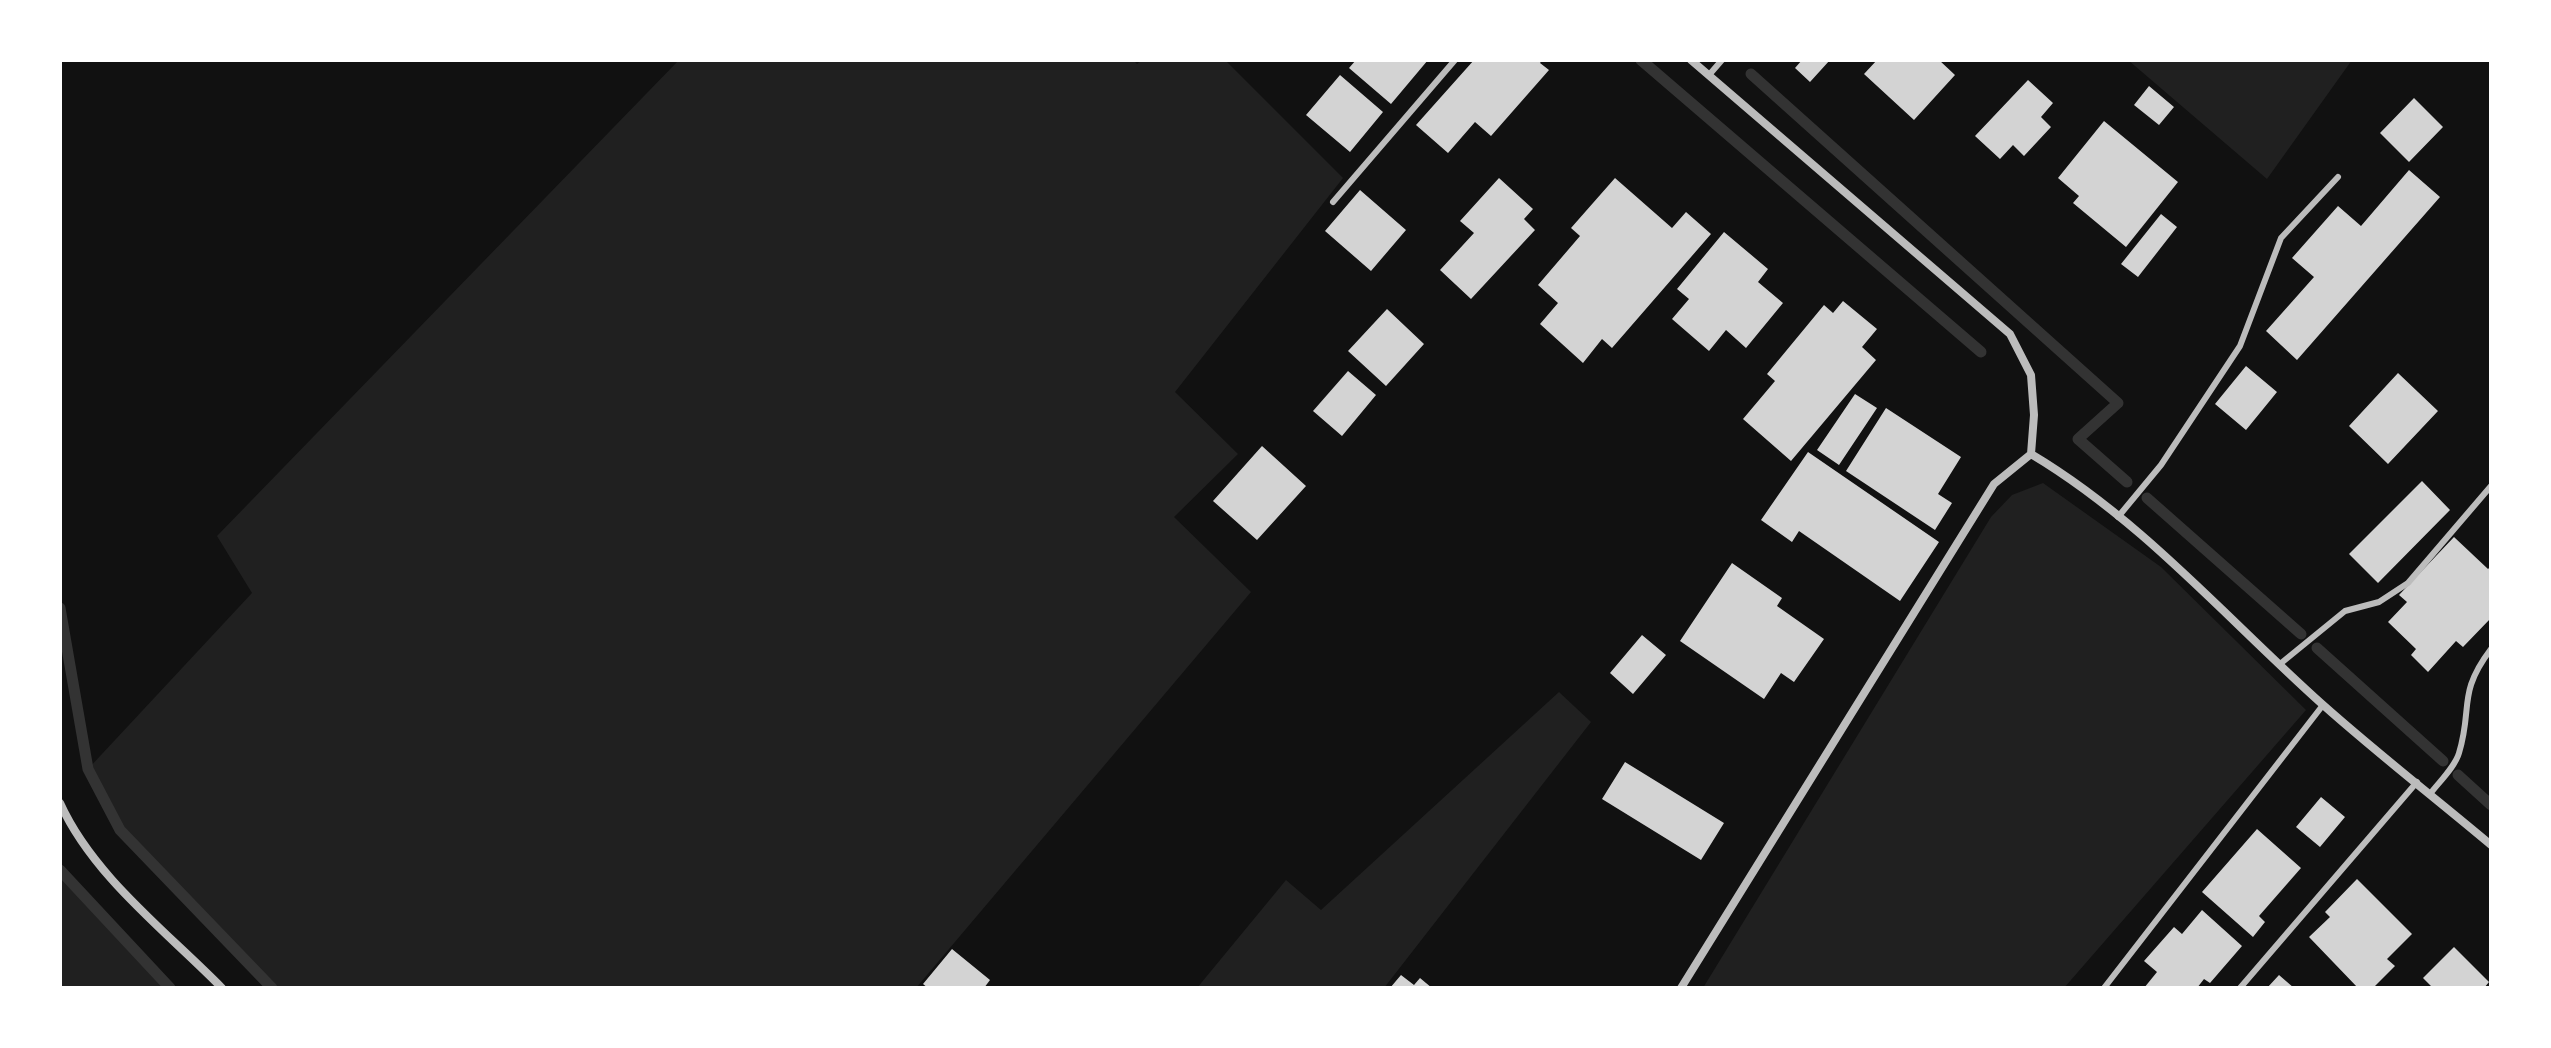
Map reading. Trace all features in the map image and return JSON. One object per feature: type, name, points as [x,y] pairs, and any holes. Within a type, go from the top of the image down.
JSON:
[{"type":"street","points":[[1681,988],[1994,484],[2031,454],[2034,415],[2031,375],[2010,334],[1691,60]]},
{"type":"street","points":[[2031,454],[2060,471],[2167,556],[2323,705],[2491,845]]},
{"type":"street","points":[[60,803],[70,825],[96,861],[222,988]]},
{"type":"lane","points":[[1333,202],[1455,60]]},
{"type":"lane","points":[[1709,75],[1722,60]]},
{"type":"lane","points":[[2118,517],[2161,465],[2240,346],[2281,238],[2338,177]]},
{"type":"lane","points":[[2280,664],[2345,611],[2379,602],[2408,583],[2491,486]]},
{"type":"lane","points":[[2430,794],[2459,756],[2465,700],[2474,671],[2491,649]]},
{"type":"lane","points":[[2104,988],[2323,705]]},
{"type":"lane","points":[[2240,988],[2417,782]]},
{"type":"shaded area","points":[[679,60],[1133,60],[1137,64],[1142,60],[1225,60],[1343,178],[1175,392],[1238,454],[1174,517],[1251,592],[916,988],[272,988],[120,830],[88,769],[252,593],[217,536]]},
{"type":"shaded area","points":[[2128,60],[2352,60],[2267,179]]},
{"type":"shaded area","points":[[2043,483],[2161,567],[2306,710],[2064,988],[1703,988],[1991,517],[2012,495]]},
{"type":"shaded area","points":[[1559,692],[1591,722],[1384,988],[1197,988],[1286,880],[1321,910]]},
{"type":"shaded area","points":[[60,870],[170,988],[60,988]]},
{"type":"building","points":[[1356,60],[1428,60],[1391,104],[1349,68]]},
{"type":"building","points":[[1474,60],[1542,60],[1540,63],[1549,70],[1491,136],[1475,122],[1448,153],[1416,125]]},
{"type":"building","points":[[1802,60],[1830,60],[1810,82],[1795,68]]},
{"type":"building","points":[[1877,60],[1939,60],[1955,75],[1914,120],[1864,74]]},
{"type":"building","points":[[1340,75],[1383,112],[1350,152],[1306,115]]},
{"type":"building","points":[[2028,80],[2053,103],[2041,117],[2051,127],[2024,156],[2013,145],[2000,159],[1975,136]]},
{"type":"building","points":[[2149,86],[2174,107],[2159,125],[2134,105]]},
{"type":"building","points":[[2414,98],[2443,127],[2409,162],[2380,133]]},
{"type":"building","points":[[2104,121],[2178,182],[2126,247],[2073,203],[2079,196],[2058,178]]},
{"type":"building","points":[[2409,170],[2440,197],[2297,360],[2266,331],[2314,277],[2292,258],[2338,206],[2361,226]]},
{"type":"building","points":[[1499,178],[1533,209],[1524,219],[1535,230],[1471,299],[1440,270],[1474,233],[1460,221]]},
{"type":"building","points":[[1615,178],[1672,228],[1686,212],[1711,234],[1612,348],[1602,339],[1583,363],[1540,324],[1558,303],[1538,285],[1580,236],[1571,228]]},
{"type":"building","points":[[1360,190],[1406,230],[1371,271],[1325,231]]},
{"type":"building","points":[[2161,214],[2177,227],[2138,277],[2121,264]]},
{"type":"building","points":[[1724,232],[1768,269],[1758,282],[1783,303],[1746,348],[1726,330],[1709,351],[1672,319],[1689,299],[1677,289]]},
{"type":"building","points":[[1843,301],[1877,329],[1862,347],[1876,360],[1791,461],[1743,419],[1775,381],[1767,374],[1824,305],[1833,313]]},
{"type":"building","points":[[1387,309],[1424,344],[1386,386],[1348,351]]},
{"type":"building","points":[[2246,366],[2277,392],[2246,430],[2215,404]]},
{"type":"building","points":[[1348,371],[1376,395],[1342,436],[1313,411]]},
{"type":"building","points":[[2398,373],[2438,411],[2388,464],[2349,426]]},
{"type":"building","points":[[1855,394],[1877,408],[1839,465],[1817,450]]},
{"type":"building","points":[[1886,408],[1961,457],[1938,494],[1952,503],[1935,530],[1846,471]]},
{"type":"building","points":[[1262,446],[1306,486],[1257,540],[1213,501]]},
{"type":"building","points":[[1808,452],[1939,542],[1900,601],[1799,531],[1792,542],[1761,520]]},
{"type":"building","points":[[2422,481],[2450,510],[2378,583],[2349,554]]},
{"type":"building","points":[[2454,537],[2488,569],[2491,566],[2491,618],[2463,647],[2456,641],[2428,672],[2411,655],[2416,649],[2388,622],[2407,602],[2399,595]]},
{"type":"building","points":[[1732,563],[1782,598],[1777,606],[1824,639],[1794,682],[1781,673],[1764,699],[1680,641]]},
{"type":"building","points":[[1642,635],[1666,655],[1633,694],[1610,673]]},
{"type":"building","points":[[1625,762],[1724,823],[1701,860],[1602,799]]},
{"type":"building","points":[[2321,797],[2345,817],[2320,847],[2296,827]]},
{"type":"building","points":[[2257,829],[2301,868],[2259,916],[2265,922],[2253,937],[2202,892]]},
{"type":"building","points":[[2357,879],[2412,934],[2387,959],[2395,966],[2373,988],[2358,988],[2309,937],[2330,917],[2325,912]]},
{"type":"building","points":[[2202,910],[2242,946],[2210,983],[2204,979],[2197,988],[2144,988],[2157,972],[2144,961],[2174,927],[2182,934]]},
{"type":"building","points":[[2454,947],[2489,982],[2484,988],[2433,988],[2423,978]]},
{"type":"building","points":[[952,949],[990,980],[984,988],[928,988],[923,984]]},
{"type":"building","points":[[1401,975],[1414,985],[1420,978],[1432,988],[1390,988]]},
{"type":"building","points":[[2279,975],[2294,988],[2267,988]]},
{"type":"waterway","points":[[1641,60],[1981,352]]},
{"type":"waterway","points":[[1751,74],[2118,403],[2078,439],[2127,482]]},
{"type":"waterway","points":[[2147,498],[2301,634]]},
{"type":"waterway","points":[[60,608],[88,769],[120,830],[272,988]]},
{"type":"waterway","points":[[2317,648],[2443,761]]},
{"type":"waterway","points":[[2458,775],[2491,805]]},
{"type":"waterway","points":[[60,870],[170,988]]}]
